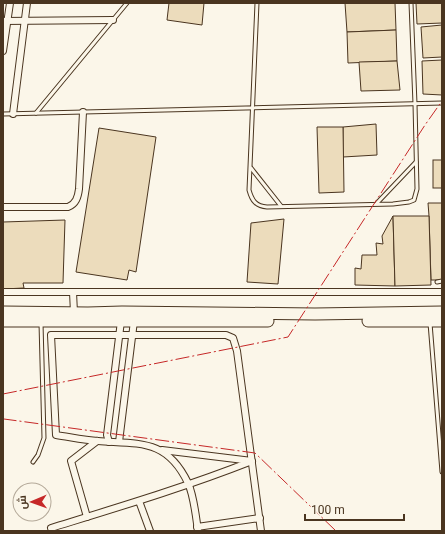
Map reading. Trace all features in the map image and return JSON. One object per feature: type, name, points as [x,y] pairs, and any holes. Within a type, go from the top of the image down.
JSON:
[{"type":"highway","points":[[3,312],[315,314],[442,312]]},
{"type":"highway","points":[[3,321],[442,321]]},
{"type":"street","points":[[3,51],[5,21],[10,3]]},
{"type":"street","points":[[13,114],[27,3]]},
{"type":"street","points":[[5,21],[113,20]]},
{"type":"street","points":[[3,207],[68,207],[77,200],[79,189],[83,112]]},
{"type":"street","points":[[3,292],[442,292]]},
{"type":"street","points":[[73,292],[74,313]]},
{"type":"street","points":[[109,442],[107,440],[107,435],[121,321]]},
{"type":"street","points":[[119,442],[134,321]]},
{"type":"street","points":[[252,461],[161,450],[139,443],[97,441],[56,435],[51,335],[226,335],[233,338],[237,351],[260,518],[261,531]]},
{"type":"street","points":[[114,383],[127,385]]},
{"type":"street","points":[[87,517],[71,461],[97,441]]},
{"type":"street","points":[[161,450],[174,462],[189,484],[197,529],[260,518]]},
{"type":"street","points":[[52,531],[52,528],[139,501],[252,461]]},
{"type":"street","points":[[139,501],[150,531]]},
{"type":"lane","points":[[36,113],[127,3]]},
{"type":"lane","points":[[258,3],[249,190],[251,198],[255,203],[263,207],[401,204],[412,201],[415,197],[415,104],[411,3]]},
{"type":"lane","points":[[3,114],[442,103]]},
{"type":"lane","points":[[377,204],[416,162]]},
{"type":"lane","points":[[251,168],[281,206]]},
{"type":"lane","points":[[437,282],[442,281]]},
{"type":"lane","points":[[32,462],[40,450],[44,438],[41,321]]},
{"type":"lane","points":[[430,321],[441,442],[442,472]]},
{"type":"building","points":[[169,3],[204,3],[202,25],[167,20]]},
{"type":"building","points":[[345,3],[395,3],[396,30],[347,32]]},
{"type":"building","points":[[416,3],[442,3],[442,23],[417,24]]},
{"type":"building","points":[[442,25],[442,57],[423,58],[421,27]]},
{"type":"building","points":[[396,30],[397,61],[348,63],[347,32]]},
{"type":"building","points":[[442,60],[442,95],[423,94],[422,61]]},
{"type":"building","points":[[397,61],[400,90],[361,91],[359,62]]},
{"type":"building","points":[[376,124],[377,155],[343,157],[343,127]]},
{"type":"building","points":[[317,127],[343,127],[344,192],[319,193]]},
{"type":"building","points":[[99,128],[156,137],[136,272],[129,270],[127,280],[76,272]]},
{"type":"building","points":[[433,160],[442,160],[442,188],[433,188]]},
{"type":"building","points":[[428,203],[442,203],[442,280],[431,280]]},
{"type":"building","points":[[393,216],[395,286],[355,285],[355,268],[361,269],[362,255],[377,255],[376,243],[383,244],[382,236]]},
{"type":"building","points":[[393,216],[429,216],[431,285],[395,286]]},
{"type":"building","points":[[284,219],[278,284],[247,282],[251,223]]},
{"type":"building","points":[[65,220],[63,283],[23,283],[24,288],[3,289],[3,222]]},
{"type":"power","points":[[3,394],[288,337],[442,101]]},
{"type":"power","points":[[3,420],[255,453],[336,531]]}]
